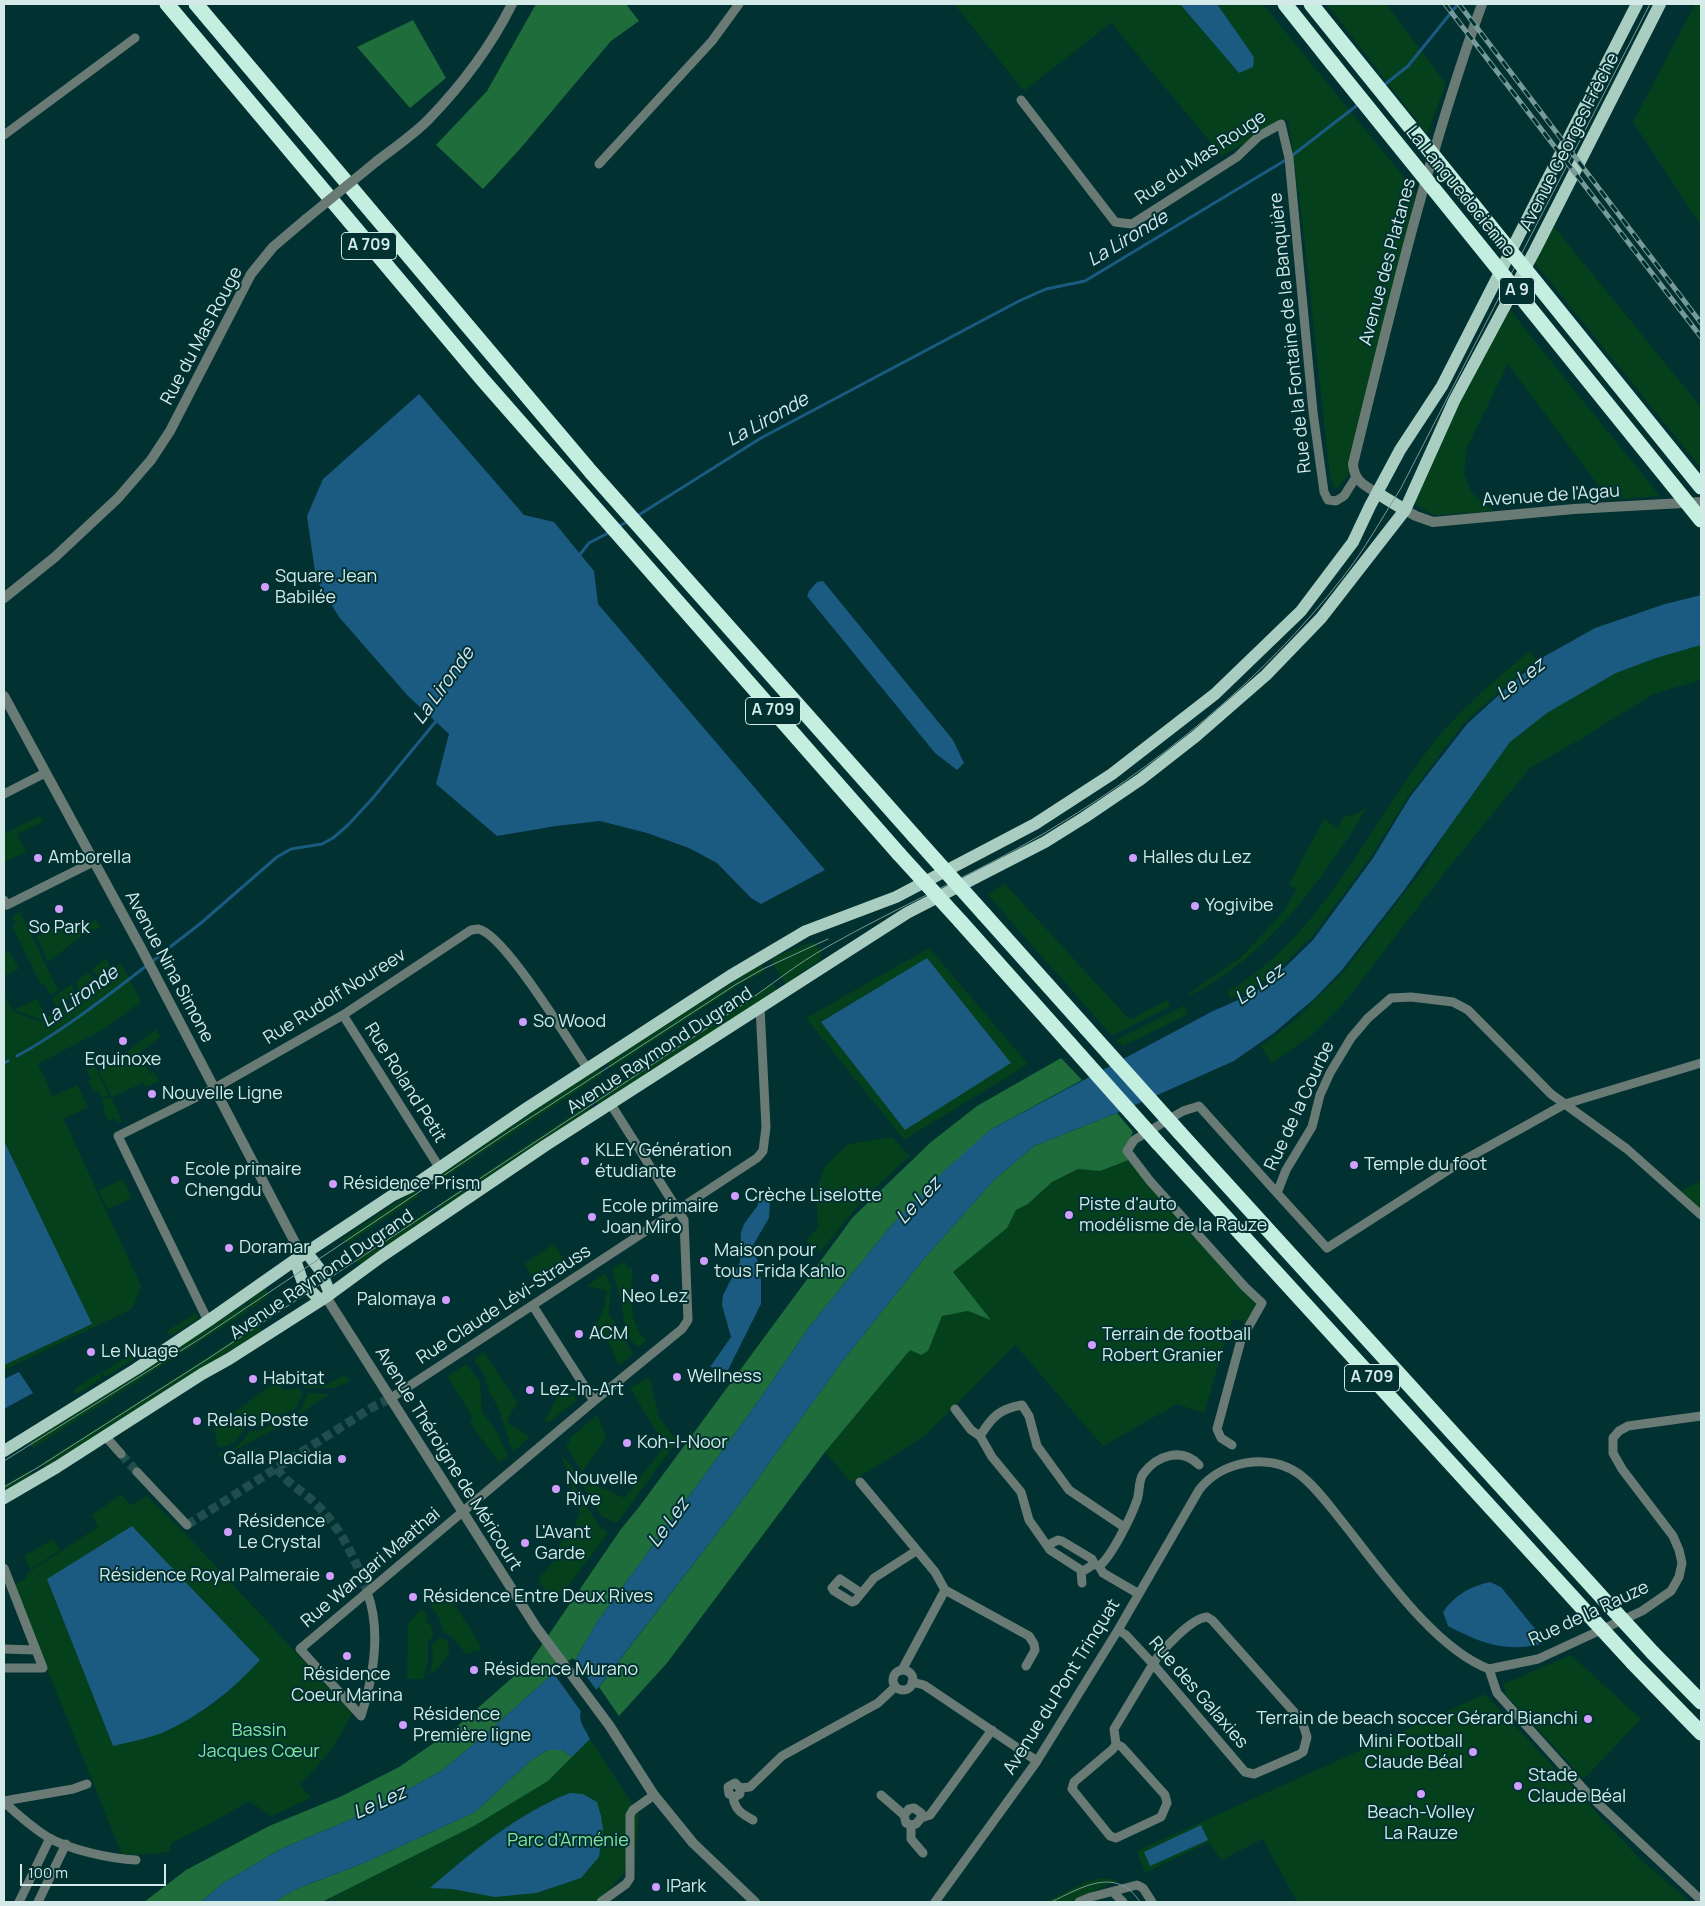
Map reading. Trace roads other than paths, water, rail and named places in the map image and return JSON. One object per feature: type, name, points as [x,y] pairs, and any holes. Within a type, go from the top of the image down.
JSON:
[{"type":"highway","name":"A 709","points":[[167,4],[419,305],[899,854],[1158,1143],[1587,1613],[1701,1733]]},
{"type":"highway","name":"A 709","points":[[196,4],[591,472],[664,555],[1180,1133],[1608,1604],[1701,1702]]},
{"type":"highway","name":"La Languedocienne","points":[[1285,4],[1701,520]]},
{"type":"highway","name":"La Languedocienne","points":[[1311,4],[1701,487]]},
{"type":"main road","name":"Avenue Georges Frêche","points":[[1324,582],[1353,542],[1400,450],[1442,386],[1637,4]]},
{"type":"main road","name":"Avenue Georges Frêche","points":[[1321,618],[1406,510],[1454,401],[1535,250],[1660,4]]},
{"type":"main road","points":[[1377,493],[1406,510]]},
{"type":"main road","name":"Avenue Raymond Dugrand","points":[[4,1451],[208,1322],[301,1256],[393,1195],[416,1184],[730,976],[806,931],[896,897],[1006,840],[1075,800],[1112,774],[1215,694],[1291,621],[1324,582]]},
{"type":"main road","name":"Avenue Raymond Dugrand","points":[[4,1498],[57,1467],[325,1297],[382,1256],[610,1103],[908,913],[1045,842],[1124,792],[1196,736],[1266,675],[1321,618]]},
{"type":"main road","points":[[301,1256],[321,1271],[325,1297]]},
{"type":"main road","points":[[301,1256],[303,1283],[325,1297]]},
{"type":"street","name":"Rue du Mas Rouge","points":[[4,598],[62,550],[118,498],[151,460],[174,423],[251,274],[273,247],[427,120],[458,85],[500,28],[512,4]]},
{"type":"street","points":[[599,164],[712,40],[739,4]]},
{"type":"street","name":"Avenue des Platanes","points":[[1356,477],[1353,464],[1418,213],[1459,67],[1482,4]]},
{"type":"street","points":[[4,135],[135,38]]},
{"type":"street","name":"Rue du Mas Rouge","points":[[1021,100],[1116,222],[1132,224],[1237,158],[1259,136],[1281,124]]},
{"type":"street","name":"Rue de la Fontaine de la Banquière","points":[[1281,124],[1289,158],[1313,412],[1324,492],[1328,500],[1336,501],[1344,496],[1356,477]]},
{"type":"street","points":[[1356,477],[1358,481],[1377,493]]},
{"type":"street","name":"Avenue de l'Agau","points":[[1406,510],[1433,522],[1574,509],[1701,502]]},
{"type":"street","name":"Avenue Nina Simone","points":[[4,696],[168,998],[301,1256]]},
{"type":"street","points":[[4,794],[45,773]]},
{"type":"street","points":[[4,900],[6,905],[93,862]]},
{"type":"street","name":"Rue Rudolf Noureev","points":[[208,1322],[118,1136],[215,1088],[343,1015],[471,930],[479,929],[489,935],[508,954],[538,993],[588,1069]]},
{"type":"street","name":"Rue de la Courbe","points":[[1232,1445],[1221,1438],[1217,1428],[1240,1340],[1262,1303],[1245,1287],[1150,1181],[1127,1151],[1134,1140],[1183,1111],[1199,1106],[1277,1193],[1286,1170],[1312,1127],[1320,1096],[1338,1056],[1368,1018],[1391,998],[1431,999],[1453,1002],[1462,1006],[1497,1037],[1552,1094],[1566,1104]]},
{"type":"street","name":"Rue Claude Lévi-Strauss","points":[[390,1398],[745,1167],[763,1151],[766,1127],[760,1007]]},
{"type":"street","name":"Rue Roland Petit","points":[[343,1015],[439,1168]]},
{"type":"street","points":[[1277,1193],[1327,1248],[1464,1160],[1566,1104],[1701,1062]]},
{"type":"street","points":[[610,1103],[679,1210]]},
{"type":"street","points":[[1566,1104],[1627,1149],[1701,1215]]},
{"type":"street","name":"Rue Wangari Maathai","points":[[367,1592],[371,1602],[374,1642],[368,1694],[361,1716],[300,1649],[367,1592],[594,1401],[682,1329],[688,1320],[684,1220],[679,1210]]},
{"type":"street","name":"Avenue Théroigne de Méricourt","points":[[325,1297],[543,1638],[609,1724],[654,1795],[693,1843],[755,1902]]},
{"type":"street","points":[[533,1306],[594,1401]]},
{"type":"street","points":[[980,1436],[998,1413],[1008,1408],[1022,1405],[1029,1416],[1037,1446],[1069,1490],[1124,1527]]},
{"type":"street","points":[[955,1409],[971,1430],[980,1436],[992,1457],[1021,1492],[1029,1520],[1050,1550],[1081,1570],[1086,1570],[1105,1562],[1138,1499],[1143,1474],[1154,1464],[1167,1456],[1177,1453],[1193,1459],[1199,1465]]},
{"type":"street","name":"Rue de la Rauze","points":[[1489,1669],[1538,1659],[1642,1611],[1671,1591],[1679,1577],[1682,1563],[1679,1550],[1673,1536],[1622,1469],[1613,1453],[1613,1438],[1619,1431],[1628,1426],[1701,1416]]},
{"type":"street","points":[[105,1436],[121,1454]]},
{"type":"street","name":"Avenue du Pont Trinquat","points":[[934,1902],[1037,1761],[1118,1630],[1205,1482],[1218,1472],[1234,1465],[1254,1462],[1276,1464],[1298,1474],[1324,1500],[1400,1593],[1436,1633],[1465,1657],[1489,1669]]},
{"type":"street","points":[[137,1472],[187,1525]]},
{"type":"street","points":[[860,1482],[935,1572],[945,1590],[1029,1636],[1036,1650],[1026,1666]]},
{"type":"street","points":[[1048,1545],[1058,1540],[1062,1541],[1092,1559],[1103,1573],[1139,1594]]},
{"type":"street","points":[[861,1593],[874,1578],[916,1550]]},
{"type":"street","points":[[4,1568],[43,1668],[4,1668]]},
{"type":"street","points":[[1081,1570],[1082,1583]]},
{"type":"street","points":[[895,1687],[893,1678],[898,1671],[902,1670],[922,1629],[945,1590]]},
{"type":"street","name":"Rue des Galaxies","points":[[1118,1630],[1126,1635],[1153,1664],[1245,1772],[1254,1774],[1303,1752],[1307,1737],[1302,1720],[1212,1620],[1207,1617],[1194,1621],[1158,1656],[1153,1664]]},
{"type":"street","points":[[4,1649],[36,1650]]},
{"type":"street","points":[[1116,1744],[1122,1747],[1165,1795],[1167,1803],[1160,1817],[1116,1838],[1110,1836],[1072,1789],[1074,1782],[1113,1749],[1116,1744],[1114,1729],[1153,1664]]},
{"type":"street","points":[[1489,1669],[1491,1680],[1497,1693],[1581,1786],[1701,1900]]},
{"type":"street","points":[[895,1687],[907,1689],[912,1682],[910,1674],[902,1670]]},
{"type":"street","points":[[912,1682],[924,1685],[1037,1761]]},
{"type":"street","points":[[753,1820],[739,1812],[734,1804],[733,1797],[729,1794],[728,1787],[735,1783],[740,1788],[750,1787],[782,1756],[878,1703],[895,1687]]},
{"type":"street","points":[[881,1794],[904,1815],[906,1822],[911,1825],[916,1824],[921,1818],[930,1816],[992,1730]]},
{"type":"street","points":[[4,1802],[73,1789],[87,1784]]},
{"type":"street","points":[[602,1902],[626,1884],[630,1878],[630,1815],[633,1810],[654,1795]]},
{"type":"street","points":[[4,1802],[16,1814],[50,1838],[94,1852],[136,1860]]},
{"type":"street","points":[[904,1815],[909,1809],[914,1808],[919,1810],[921,1818]]},
{"type":"street","points":[[911,1825],[911,1839],[923,1854]]},
{"type":"street","points":[[19,1902],[50,1838]]},
{"type":"street","points":[[38,1902],[66,1844]]},
{"type":"street","points":[[1079,1902],[1137,1885],[1143,1888],[1152,1902]]},
{"type":"street","points":[[1113,1892],[1123,1902]]},
{"type":"water","points":[[1180,4],[1217,4],[1254,57],[1253,67],[1239,73]]},
{"type":"water","points":[[419,394],[524,515],[554,522],[594,571],[598,604],[825,870],[761,904],[751,898],[717,863],[689,848],[647,833],[600,821],[497,836],[436,784],[449,734],[408,696],[339,617],[316,579],[307,516],[323,479]]},
{"type":"water","points":[[823,581],[953,740],[964,763],[957,770],[935,753],[807,596],[817,582]]},
{"type":"water","name":"Le Lez","points":[[1701,595],[1701,645],[1656,658],[1616,673],[1547,713],[1510,742],[1402,893],[1342,970],[1315,998],[1274,1033],[1234,1061],[1117,1113],[1034,1146],[994,1180],[923,1260],[841,1363],[741,1502],[584,1706],[580,1719],[590,1739],[572,1757],[562,1750],[547,1750],[529,1762],[475,1812],[364,1863],[296,1889],[274,1902],[201,1902],[223,1883],[281,1849],[361,1815],[443,1770],[548,1678],[576,1659],[597,1622],[750,1413],[810,1326],[890,1227],[945,1170],[990,1130],[1213,1011],[1252,994],[1277,975],[1313,940],[1373,858],[1410,797],[1467,724],[1512,683],[1545,656],[1595,628],[1665,604]]},
{"type":"water","points":[[927,958],[1011,1063],[905,1130],[821,1022]]},
{"type":"water","points":[[4,1141],[92,1324],[4,1365]]},
{"type":"water","points":[[758,1198],[770,1201],[769,1218],[752,1247],[758,1262],[761,1280],[761,1304],[728,1370],[710,1367],[731,1337],[722,1305],[723,1295],[740,1262],[741,1232],[744,1224],[758,1205]]},
{"type":"water","points":[[19,1372],[33,1393],[4,1409],[4,1379]]},
{"type":"water","name":"Bassin Jacques Cœur","points":[[132,1526],[260,1660],[215,1702],[189,1719],[162,1733],[113,1746],[47,1579]]},
{"type":"water","points":[[1490,1582],[1501,1587],[1540,1635],[1542,1641],[1538,1645],[1513,1647],[1494,1645],[1470,1637],[1448,1626],[1443,1612],[1452,1601],[1469,1589]]},
{"type":"water","points":[[570,1793],[583,1794],[597,1802],[603,1829],[599,1857],[581,1878],[536,1893],[495,1897],[452,1889],[430,1888],[496,1834],[532,1812]]},
{"type":"water","points":[[1201,1825],[1208,1840],[1150,1866],[1144,1852]]},
{"type":"waterway","name":"La Lironde","points":[[1383,86],[1408,66],[1458,4]]},
{"type":"waterway","name":"La Lironde","points":[[637,516],[761,438],[1019,301],[1046,289],[1085,281],[1289,158],[1360,103]]},
{"type":"waterway","name":"La Lironde","points":[[617,527],[629,521]]},
{"type":"waterway","name":"La Lironde","points":[[578,557],[589,543],[610,532]]},
{"type":"waterway","name":"La Lironde","points":[[165,951],[201,923],[277,857],[291,849],[322,844],[333,838],[372,799],[437,720]]},
{"type":"waterway","name":"La Lironde","points":[[17,1056],[72,1022],[158,957]]},
{"type":"waterway","name":"La Lironde","points":[[4,1063],[8,1061]]},
{"type":"tunnel","points":[[187,1525],[371,1408],[391,1398]]},
{"type":"tunnel","points":[[121,1454],[137,1472]]},
{"type":"tunnel","points":[[277,1468],[285,1478],[314,1502],[332,1522],[352,1555],[367,1592]]},
{"type":"tram line","points":[[4,1487],[206,1360],[742,1005],[816,953],[880,918],[1016,849],[1085,808],[1166,751],[1242,686],[1278,652],[1343,577],[1401,488],[1650,4]]},
{"type":"tram line","points":[[4,1461],[201,1338],[513,1129],[735,985],[763,969],[828,939]]},
{"type":"tram line","points":[[1051,1902],[1086,1886],[1109,1882],[1120,1884],[1131,1891],[1140,1902]]},
{"type":"railway","points":[[1445,4],[1701,337]]},
{"type":"railway","points":[[1459,4],[1701,323]]},
{"type":"place","name":"Square Jean Babilée","points":[[265,587]]},
{"type":"place","name":"Amborella","points":[[38,858]]},
{"type":"place","name":"Halles du Lez","points":[[1133,858]]},
{"type":"place","name":"Yogivibe","points":[[1195,906]]},
{"type":"place","name":"So Park","points":[[59,909]]},
{"type":"place","name":"So Wood","points":[[523,1022]]},
{"type":"place","name":"Equinoxe","points":[[123,1041]]},
{"type":"place","name":"Nouvelle Ligne","points":[[152,1094]]},
{"type":"place","name":"KLEY Génération étudiante","points":[[585,1161]]},
{"type":"place","name":"Temple du foot","points":[[1354,1165]]},
{"type":"place","name":"Ecole primaire Chengdu","points":[[175,1180]]},
{"type":"place","name":"Résidence Prism","points":[[333,1184]]},
{"type":"place","name":"Crèche Liselotte","points":[[735,1196]]},
{"type":"place","name":"Piste d'auto modélisme de la Rauze","points":[[1069,1215]]},
{"type":"place","name":"Ecole primaire Joan Miro","points":[[592,1217]]},
{"type":"place","name":"Doramar","points":[[229,1248]]},
{"type":"place","name":"Maison pour tous Frida Kahlo","points":[[704,1261]]},
{"type":"place","name":"Neo Lez","points":[[655,1278]]},
{"type":"place","name":"Palomaya","points":[[446,1300]]},
{"type":"place","name":"ACM","points":[[579,1334]]},
{"type":"place","name":"Terrain de football Robert Granier","points":[[1092,1345]]},
{"type":"place","name":"Le Nuage","points":[[91,1352]]},
{"type":"place","name":"Wellness","points":[[677,1377]]},
{"type":"place","name":"Habitat","points":[[253,1379]]},
{"type":"place","name":"Lez-In-Art","points":[[530,1390]]},
{"type":"place","name":"Relais Poste","points":[[197,1421]]},
{"type":"place","name":"Koh-I-Noor","points":[[627,1443]]},
{"type":"place","name":"Galla Placidia","points":[[342,1459]]},
{"type":"place","name":"Nouvelle Rive","points":[[556,1489]]},
{"type":"place","name":"Résidence Le Crystal","points":[[228,1532]]},
{"type":"place","name":"L'Avant Garde","points":[[525,1543]]},
{"type":"place","name":"Résidence Royal Palmeraie","points":[[330,1576]]},
{"type":"place","name":"Résidence Entre Deux Rives","points":[[413,1597]]},
{"type":"place","name":"Résidence Coeur Marina","points":[[347,1656]]},
{"type":"place","name":"Résidence Murano","points":[[474,1670]]},
{"type":"place","name":"Terrain de beach soccer Gérard Bianchi","points":[[1588,1719]]},
{"type":"place","name":"Résidence Première ligne","points":[[403,1725]]},
{"type":"place","name":"Mini Football Claude Béal","points":[[1473,1752]]},
{"type":"place","name":"Stade Claude Béal","points":[[1518,1786]]},
{"type":"place","name":"Beach-Volley La Rauze","points":[[1421,1794]]},
{"type":"place","name":"IPark","points":[[656,1887]]},
{"type":"park label","name":"Parc d'Arménie","points":[[568,1841]]}]
